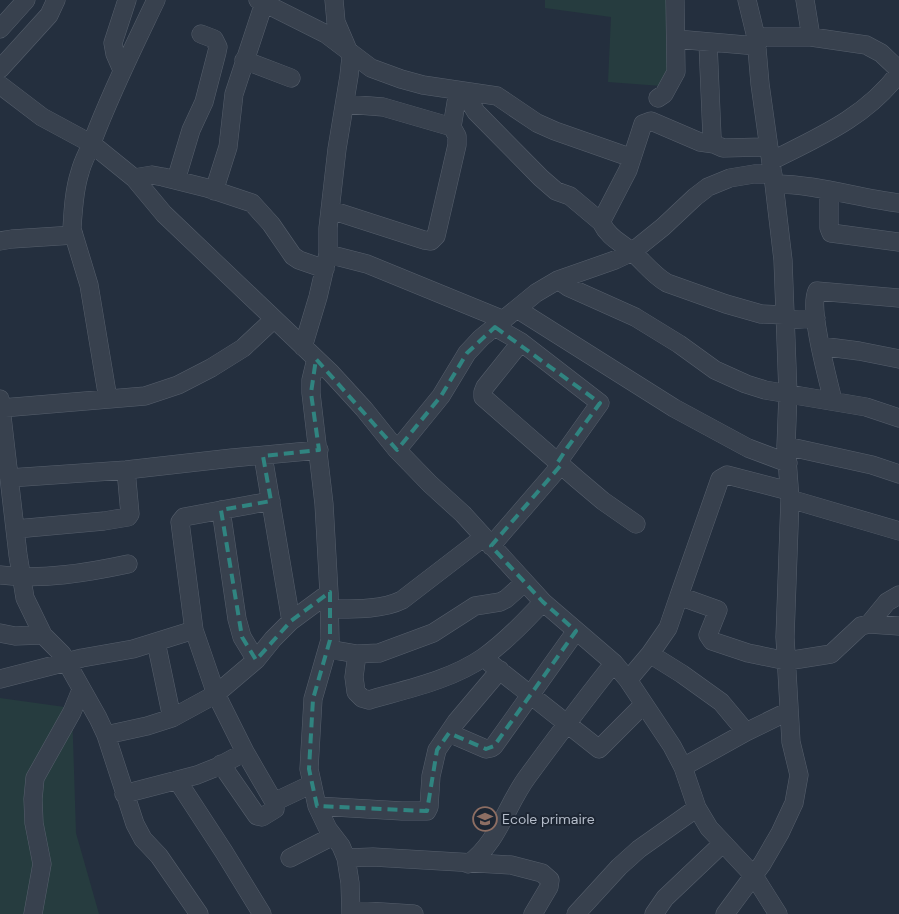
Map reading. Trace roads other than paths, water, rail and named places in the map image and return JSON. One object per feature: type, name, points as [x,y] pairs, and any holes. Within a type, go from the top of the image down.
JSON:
[{"type":"street","points":[[0,29],[26,0]]},
{"type":"street","points":[[0,69],[49,15],[56,0]]},
{"type":"street","points":[[122,70],[113,49],[113,43],[127,0]]},
{"type":"street","points":[[108,399],[89,284],[74,235],[73,220],[78,177],[83,160],[92,144],[122,70],[156,0]]},
{"type":"street","points":[[334,0],[336,22],[351,57],[337,149],[326,261],[310,353],[311,393],[324,504],[330,601],[330,640],[313,699],[309,769],[317,806],[328,829],[341,846],[346,858],[350,883],[351,912],[414,914]]},
{"type":"street","points":[[658,98],[664,94],[676,72],[675,0]]},
{"type":"street","points":[[725,914],[754,876],[780,833],[794,803],[799,775],[791,742],[785,637],[790,495],[787,454],[788,394],[782,260],[772,166],[760,84],[757,42],[747,0]]},
{"type":"street","points":[[805,0],[811,37]]},
{"type":"street","points":[[214,191],[228,147],[234,94],[262,1],[326,34],[371,68],[401,79],[497,96],[537,123],[632,158]]},
{"type":"street","points":[[176,180],[191,130],[204,102],[218,47],[214,40],[201,34]]},
{"type":"street","points":[[397,450],[441,396],[467,353],[536,293],[558,280],[616,260],[632,252],[708,187],[730,178],[754,174],[772,166],[841,125],[874,102],[897,78],[881,53],[866,45],[811,37],[757,42],[708,43],[676,39]]},
{"type":"street","points":[[708,43],[712,137],[714,144]]},
{"type":"street","points":[[244,60],[291,78]]},
{"type":"street","points":[[0,86],[42,117],[92,144],[134,178],[164,214],[310,353],[364,409],[397,450],[463,514],[524,583],[543,602],[614,663],[628,680],[672,746],[683,767],[698,808],[709,828],[754,876],[778,914]]},
{"type":"street","points":[[331,210],[431,241],[436,236],[457,145],[457,136],[452,127],[461,91]]},
{"type":"street","points":[[461,91],[476,112],[541,178],[556,191],[570,196],[601,222],[608,235],[632,252],[659,278],[674,286],[761,314],[784,318],[816,318]]},
{"type":"street","points":[[345,104],[383,107],[452,127]]},
{"type":"street","points":[[601,222],[628,170],[643,124],[651,121],[700,142],[714,144],[772,166],[793,184],[899,203]]},
{"type":"street","points":[[134,178],[152,176],[176,180],[252,203],[293,256],[299,260],[367,264],[505,318],[748,448],[872,466],[899,474]]},
{"type":"street","points":[[829,190],[829,228],[831,233],[899,242]]},
{"type":"street","points":[[0,241],[74,235]]},
{"type":"street","points":[[558,280],[568,287],[635,317],[715,370],[756,387],[866,408],[899,418]]},
{"type":"street","points":[[833,401],[820,346],[814,302],[817,291],[899,298]]},
{"type":"street","points":[[106,736],[172,718],[216,694],[256,660],[272,639],[291,621],[330,601],[355,609],[394,604],[487,542],[560,463],[600,403],[521,342],[505,318]]},
{"type":"street","points":[[199,914],[159,856],[143,839],[135,824],[124,794],[106,736],[67,662],[62,654],[43,635],[25,598],[10,522],[9,478],[1,404],[145,396],[178,385],[211,368],[243,348],[274,319]]},
{"type":"street","points":[[521,342],[486,387],[483,397],[603,501],[636,524]]},
{"type":"street","points":[[820,346],[899,359]]},
{"type":"street","points":[[9,478],[126,470],[319,450]]},
{"type":"street","points":[[263,456],[291,621]]},
{"type":"street","points":[[10,522],[104,521],[128,518],[130,514],[126,470]]},
{"type":"street","points":[[628,680],[650,654],[668,628],[720,479],[723,476],[727,475],[899,531]]},
{"type":"street","points":[[221,764],[257,816],[262,816],[275,809],[274,802],[245,752],[216,694],[194,630],[180,522],[184,517],[271,501]]},
{"type":"street","points":[[221,510],[237,619],[242,637],[256,660]]},
{"type":"street","points":[[0,575],[21,578],[79,574],[128,564]]},
{"type":"street","points":[[328,649],[357,654],[378,653],[433,632],[475,606],[500,602],[524,583]]},
{"type":"street","points":[[869,624],[887,602],[899,595]]},
{"type":"street","points":[[679,596],[718,610],[708,635],[712,641],[748,653],[787,661],[831,654],[858,628],[869,624],[899,626]]},
{"type":"street","points":[[357,654],[354,677],[356,692],[362,698],[369,700],[449,675],[483,657],[518,628],[543,602]]},
{"type":"street","points":[[0,679],[82,658],[133,649],[194,630]]},
{"type":"street","points":[[449,733],[486,749],[491,748],[576,631]]},
{"type":"street","points":[[0,633],[15,636],[43,635]]},
{"type":"street","points":[[156,642],[172,718]]},
{"type":"street","points":[[650,654],[721,702],[746,732]]},
{"type":"street","points":[[483,657],[599,749],[644,704]]},
{"type":"street","points":[[468,864],[482,854],[490,843],[526,777],[614,663]]},
{"type":"street","points":[[317,806],[427,811],[431,776],[437,750],[500,670]]},
{"type":"street","points":[[34,914],[42,864],[34,823],[33,799],[35,778],[72,712],[81,690]]},
{"type":"street","points":[[683,767],[746,732],[789,711]]},
{"type":"street","points":[[124,794],[197,775],[245,752]]},
{"type":"street","points":[[177,780],[262,914]]},
{"type":"street","points":[[274,802],[312,784]]},
{"type":"street","points":[[576,914],[619,867],[639,849],[698,808]]},
{"type":"street","points":[[290,858],[333,836]]},
{"type":"street","points":[[654,914],[665,898],[723,843]]},
{"type":"street","points":[[346,858],[373,857],[511,865],[542,873],[550,880],[549,887],[534,914]]},
{"type":"place","name":"Ecole primaire","points":[[485,819]]}]
